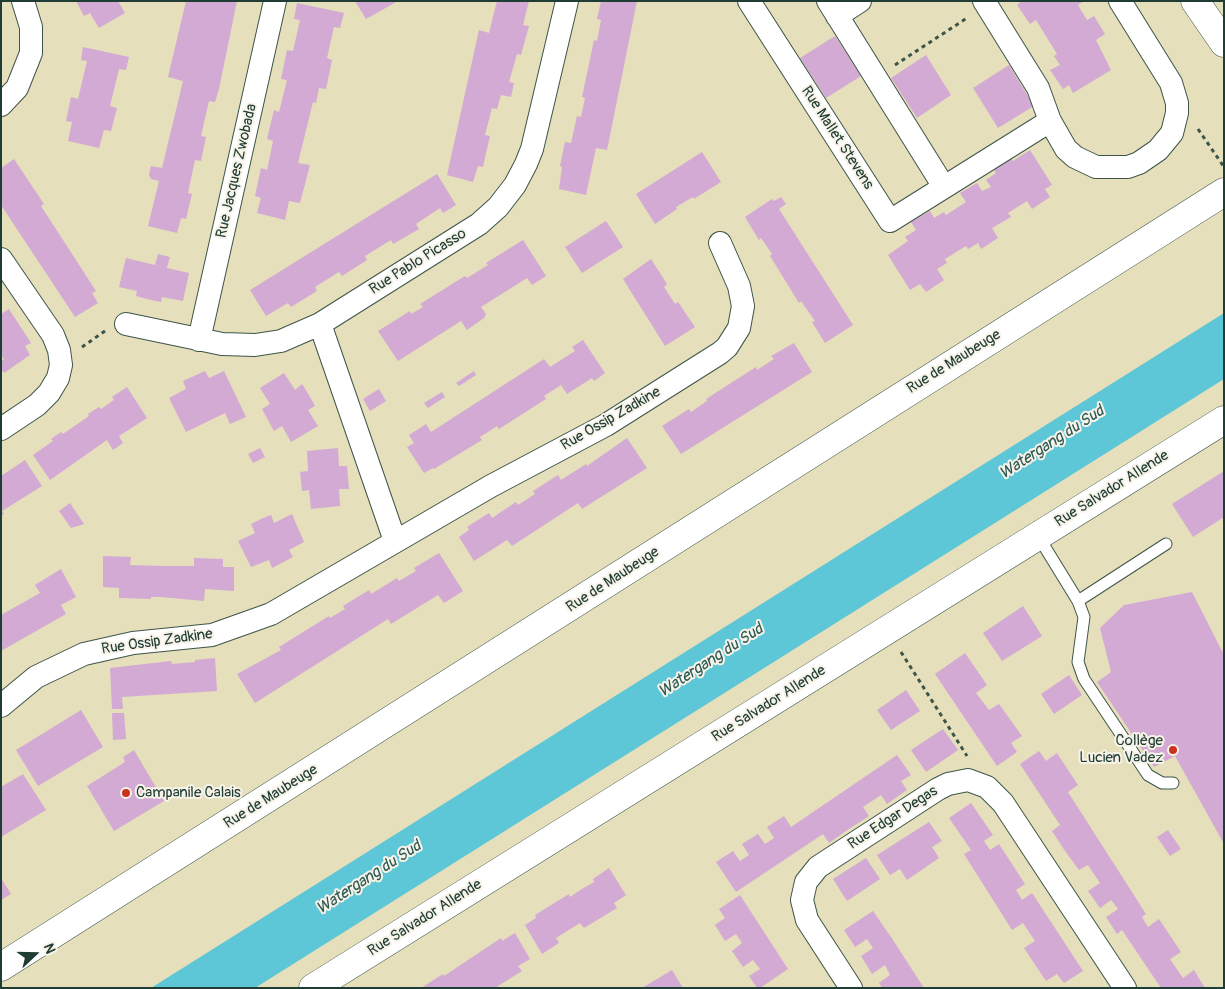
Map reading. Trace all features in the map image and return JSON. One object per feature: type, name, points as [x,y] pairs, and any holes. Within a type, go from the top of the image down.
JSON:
[{"type":"street","points":[[1,105],[17,88],[31,53],[31,27],[23,1]]},
{"type":"street","name":"Rue Jacques Zwobada","points":[[199,340],[275,1]]},
{"type":"street","name":"Rue Pablo Picasso","points":[[126,324],[199,340],[238,345],[268,344],[295,337],[320,324],[479,224],[507,197],[522,174],[532,149],[567,1]]},
{"type":"street","name":"Rue Mallet Stevens","points":[[749,1],[890,221],[1050,121]]},
{"type":"street","points":[[860,1],[832,8],[944,187]]},
{"type":"street","points":[[985,3],[1038,88],[1050,121],[1061,142],[1075,157],[1096,167],[1119,169],[1139,163],[1158,150],[1172,133],[1178,113],[1171,83],[1120,1]]},
{"type":"street","points":[[1195,1],[1224,43]]},
{"type":"street","name":"Rue de Maubeuge","points":[[1,967],[1224,192]]},
{"type":"street","name":"Rue Ossip Zadkine","points":[[1,706],[36,677],[84,654],[132,643],[212,636],[255,622],[287,606],[395,541],[606,424],[720,353],[727,347],[739,328],[743,306],[738,286],[720,243]]},
{"type":"street","points":[[1,258],[53,336],[59,350],[61,362],[58,378],[49,393],[37,405],[1,429]]},
{"type":"street","points":[[320,324],[395,541]]},
{"type":"street","name":"Rue Salvador Allende","points":[[313,988],[1224,420]]},
{"type":"street","name":"Rue Edgar Degas","points":[[849,987],[807,920],[802,900],[806,882],[818,867],[938,788],[968,780],[987,787]]},
{"type":"street","points":[[987,787],[1003,803],[1125,988]]},
{"type":"lane","points":[[1038,536],[1078,601],[1084,617],[1078,662],[1084,679],[1148,775],[1162,783],[1173,783]]},
{"type":"lane","points":[[1078,601],[1166,544]]},
{"type":"path","points":[[876,78],[985,3]]},
{"type":"path","points":[[1178,113],[1190,116],[1224,168]]},
{"type":"path","points":[[61,362],[107,330],[122,332],[126,324]]},
{"type":"path","points":[[888,630],[987,787]]},
{"type":"water","name":"Watergang du Sud","points":[[1224,313],[1224,379],[255,988],[151,988]]},
{"type":"building","points":[[76,1],[118,1],[125,13],[99,28],[90,13],[84,16]]},
{"type":"building","points":[[186,1],[237,1],[219,89],[215,102],[209,101],[201,136],[206,137],[201,161],[195,160],[188,193],[192,194],[186,219],[181,218],[177,233],[148,226],[159,181],[151,179],[149,175],[151,166],[162,168],[183,81],[168,77]]},
{"type":"building","points":[[355,1],[398,1],[366,19]]},
{"type":"building","points":[[497,1],[529,1],[523,25],[529,26],[521,55],[517,54],[509,82],[514,83],[511,97],[501,95],[497,109],[492,108],[485,135],[490,136],[483,167],[478,166],[473,182],[447,175],[479,30],[489,33]]},
{"type":"building","points":[[601,1],[637,1],[607,150],[596,148],[586,195],[559,189],[562,167],[560,166],[565,142],[571,143],[577,116],[581,117],[585,98],[582,97],[594,40],[597,41],[601,20],[597,19]]},
{"type":"building","points":[[1022,1],[1084,1],[1078,5],[1087,20],[1094,16],[1105,34],[1096,40],[1111,70],[1073,93],[1069,85],[1063,89],[1050,70],[1060,65],[1054,56],[1057,54],[1036,20],[1030,24],[1017,5]]},
{"type":"building","points":[[297,3],[344,13],[340,28],[334,27],[327,58],[332,60],[326,89],[319,88],[316,103],[313,102],[298,163],[310,165],[300,203],[289,201],[285,220],[257,213],[261,198],[255,196],[261,168],[267,170],[273,141],[267,139],[274,110],[279,112],[287,80],[281,79],[287,50],[293,51],[300,20],[294,19]]},
{"type":"building","points":[[835,36],[861,76],[826,98],[800,58]]},
{"type":"building","points":[[83,47],[129,57],[126,70],[119,69],[110,106],[117,108],[111,131],[104,130],[99,148],[68,141],[72,122],[66,121],[71,97],[78,99],[87,61],[81,60]]},
{"type":"building","points":[[926,55],[951,95],[917,118],[891,78]]},
{"type":"building","points":[[1009,65],[1034,106],[998,128],[973,88]]},
{"type":"building","points":[[1030,150],[1052,185],[1045,189],[1050,197],[1032,209],[1027,201],[1008,213],[1011,217],[992,228],[998,238],[981,249],[978,243],[968,249],[966,246],[945,259],[947,263],[937,269],[944,280],[926,292],[920,284],[910,290],[888,255],[908,241],[905,237],[916,230],[911,222],[930,211],[934,218],[944,212],[946,215],[966,202],[960,193],[977,183],[982,191],[991,187],[986,180],[996,173],[992,167],[1009,156],[1013,161]]},
{"type":"building","points":[[702,152],[721,182],[694,199],[693,197],[676,207],[677,209],[655,224],[636,194]]},
{"type":"building","points":[[14,159],[44,204],[41,206],[96,291],[92,293],[98,303],[75,317],[1,205],[1,168]]},
{"type":"building","points":[[437,174],[456,205],[443,213],[440,208],[416,224],[419,229],[393,244],[391,240],[365,256],[367,260],[342,276],[339,272],[315,287],[317,291],[291,307],[288,303],[266,316],[250,290]]},
{"type":"building","points":[[781,197],[786,204],[779,209],[853,325],[825,343],[812,322],[815,321],[801,301],[799,303],[770,256],[772,254],[761,238],[759,240],[745,217],[772,199],[774,201]]},
{"type":"building","points":[[606,221],[623,247],[582,273],[565,247]]},
{"type":"building","points":[[523,240],[546,276],[532,285],[527,278],[481,307],[486,314],[484,318],[467,330],[461,321],[398,361],[378,331],[410,311],[411,314],[423,307],[420,304],[465,276],[467,278],[488,265],[486,263]]},
{"type":"building","points":[[158,254],[170,257],[167,268],[189,273],[183,301],[162,297],[161,302],[147,299],[136,296],[137,291],[119,287],[126,258],[155,265]]},
{"type":"building","points":[[651,259],[667,284],[664,287],[675,304],[678,302],[695,327],[665,346],[623,279]]},
{"type":"building","points":[[9,309],[31,343],[25,346],[30,355],[4,373],[1,369],[1,361],[4,359],[1,355],[1,314]]},
{"type":"building","points":[[583,340],[605,373],[594,381],[592,378],[567,394],[561,385],[544,396],[546,399],[499,429],[497,426],[480,437],[482,440],[424,473],[407,447],[414,443],[409,435],[426,424],[431,432],[544,359],[550,367],[575,351],[572,347]]},
{"type":"building","points":[[794,343],[812,372],[681,454],[662,426],[689,409],[691,412],[707,401],[706,399],[756,367],[757,370],[774,359],[771,356]]},
{"type":"building","points":[[205,371],[209,378],[224,371],[246,417],[230,424],[225,413],[186,432],[169,398],[186,389],[183,381]]},
{"type":"building","points":[[474,371],[476,375],[459,386],[456,383]]},
{"type":"building","points":[[284,373],[295,390],[302,384],[315,406],[308,410],[318,426],[291,442],[282,426],[274,431],[262,409],[270,404],[260,388]]},
{"type":"building","points":[[127,387],[147,418],[119,436],[123,443],[113,450],[107,440],[50,480],[33,455],[53,441],[51,439],[61,432],[63,434],[89,416],[88,414],[99,407],[101,409],[114,400],[112,397]]},
{"type":"building","points":[[379,389],[386,401],[370,411],[363,399]]},
{"type":"building","points":[[442,392],[445,397],[428,408],[424,403]]},
{"type":"building","points":[[627,438],[647,468],[582,509],[578,503],[512,546],[507,540],[474,561],[459,537],[469,530],[467,527],[489,513],[492,518],[516,502],[518,505],[535,494],[533,491],[558,475],[561,480],[586,464],[587,466]]},
{"type":"building","points":[[260,448],[265,457],[253,463],[248,454]]},
{"type":"building","points":[[338,448],[339,466],[347,466],[349,489],[339,489],[340,506],[311,509],[309,490],[302,491],[300,472],[308,471],[307,451]]},
{"type":"building","points":[[25,460],[42,486],[2,511],[4,514],[1,516],[1,476]]},
{"type":"building","points":[[1224,471],[1224,517],[1193,537],[1172,504]]},
{"type":"building","points":[[70,503],[84,524],[71,528],[59,511]]},
{"type":"building","points":[[292,514],[304,542],[289,550],[293,557],[272,568],[269,560],[251,567],[238,541],[255,533],[251,524],[271,515],[274,523]]},
{"type":"building","points":[[439,553],[463,591],[444,603],[438,595],[391,624],[388,619],[255,703],[237,674],[281,650],[279,647],[329,616],[330,618],[345,609],[343,606],[369,590],[371,594],[397,578],[399,581],[416,571],[414,568]]},
{"type":"building","points":[[103,556],[131,557],[130,565],[162,566],[194,566],[194,558],[223,559],[223,567],[234,567],[234,591],[205,589],[204,601],[161,597],[151,597],[151,599],[119,598],[119,588],[103,587]]},
{"type":"building","points":[[61,569],[76,597],[61,605],[66,614],[1,651],[1,615],[40,593],[35,585]]},
{"type":"building","points":[[1192,592],[1224,655],[1224,844],[1175,756],[1154,767],[1097,682],[1111,672],[1100,628],[1124,605]]},
{"type":"building","points":[[1023,606],[1042,636],[1002,661],[983,633]]},
{"type":"building","points":[[965,653],[987,685],[976,693],[989,710],[999,704],[1022,736],[1011,743],[1017,752],[997,766],[935,674]]},
{"type":"building","points":[[215,658],[217,691],[122,697],[123,709],[112,709],[110,668],[171,661],[172,664],[195,662],[195,660]]},
{"type":"building","points":[[1069,675],[1082,695],[1054,714],[1041,694]]},
{"type":"building","points":[[906,690],[920,711],[891,730],[877,710]]},
{"type":"building","points":[[81,710],[103,747],[38,786],[16,750]]},
{"type":"building","points":[[112,713],[124,713],[126,739],[113,740]]},
{"type":"building","points":[[943,729],[958,750],[926,772],[911,750]]},
{"type":"building","points":[[134,750],[164,801],[114,831],[87,786],[125,762],[123,757]]},
{"type":"building","points":[[1039,751],[1046,761],[1057,753],[1078,785],[1068,792],[1146,914],[1142,917],[1148,927],[1159,919],[1181,952],[1170,959],[1183,978],[1194,970],[1205,988],[1161,988],[1122,930],[1117,934],[1106,917],[1118,909],[1111,900],[1100,908],[1088,891],[1100,883],[1088,865],[1079,870],[1065,851],[1052,831],[1060,825],[1020,764]]},
{"type":"building","points":[[897,755],[911,775],[901,781],[907,790],[887,804],[881,795],[863,807],[869,816],[829,843],[823,834],[736,892],[716,862],[733,851],[740,861],[749,855],[742,844],[758,834],[765,844],[774,838],[767,827],[784,816],[791,827]]},
{"type":"building","points":[[23,774],[46,810],[1,837],[1,787]]},
{"type":"building","points":[[971,803],[993,835],[984,841],[990,850],[999,844],[1025,884],[1016,890],[1022,900],[1032,893],[1083,971],[1064,983],[1057,974],[1046,981],[1024,948],[1035,941],[1023,923],[1012,930],[964,854],[971,850],[949,818]]},
{"type":"building","points":[[929,822],[942,841],[932,847],[939,858],[907,880],[900,869],[890,875],[877,855]]},
{"type":"building","points":[[1168,830],[1181,849],[1170,856],[1157,837]]},
{"type":"building","points":[[866,858],[880,879],[847,901],[833,879]]},
{"type":"building","points":[[609,868],[626,895],[614,903],[617,908],[584,928],[580,923],[556,938],[559,943],[542,954],[525,925],[536,918],[535,915],[569,894],[570,897],[594,882],[593,879]]},
{"type":"building","points":[[1,878],[11,894],[1,900]]},
{"type":"building","points":[[740,895],[788,969],[760,988],[757,988],[749,976],[760,969],[753,960],[743,967],[732,951],[742,943],[736,934],[725,941],[715,925],[725,918],[719,909]]},
{"type":"building","points":[[873,911],[924,988],[882,988],[879,983],[890,975],[885,965],[872,974],[861,956],[873,948],[867,939],[855,947],[844,930]]},
{"type":"building","points":[[515,933],[530,959],[518,966],[522,971],[495,988],[421,988],[443,974],[444,976],[501,938],[502,941]]},
{"type":"building","points":[[672,970],[683,988],[642,988]]},
{"type":"place","name":"Collège Lucien Vadez","points":[[1173,750]]},
{"type":"place","name":"Campanile Calais","points":[[126,793]]}]
